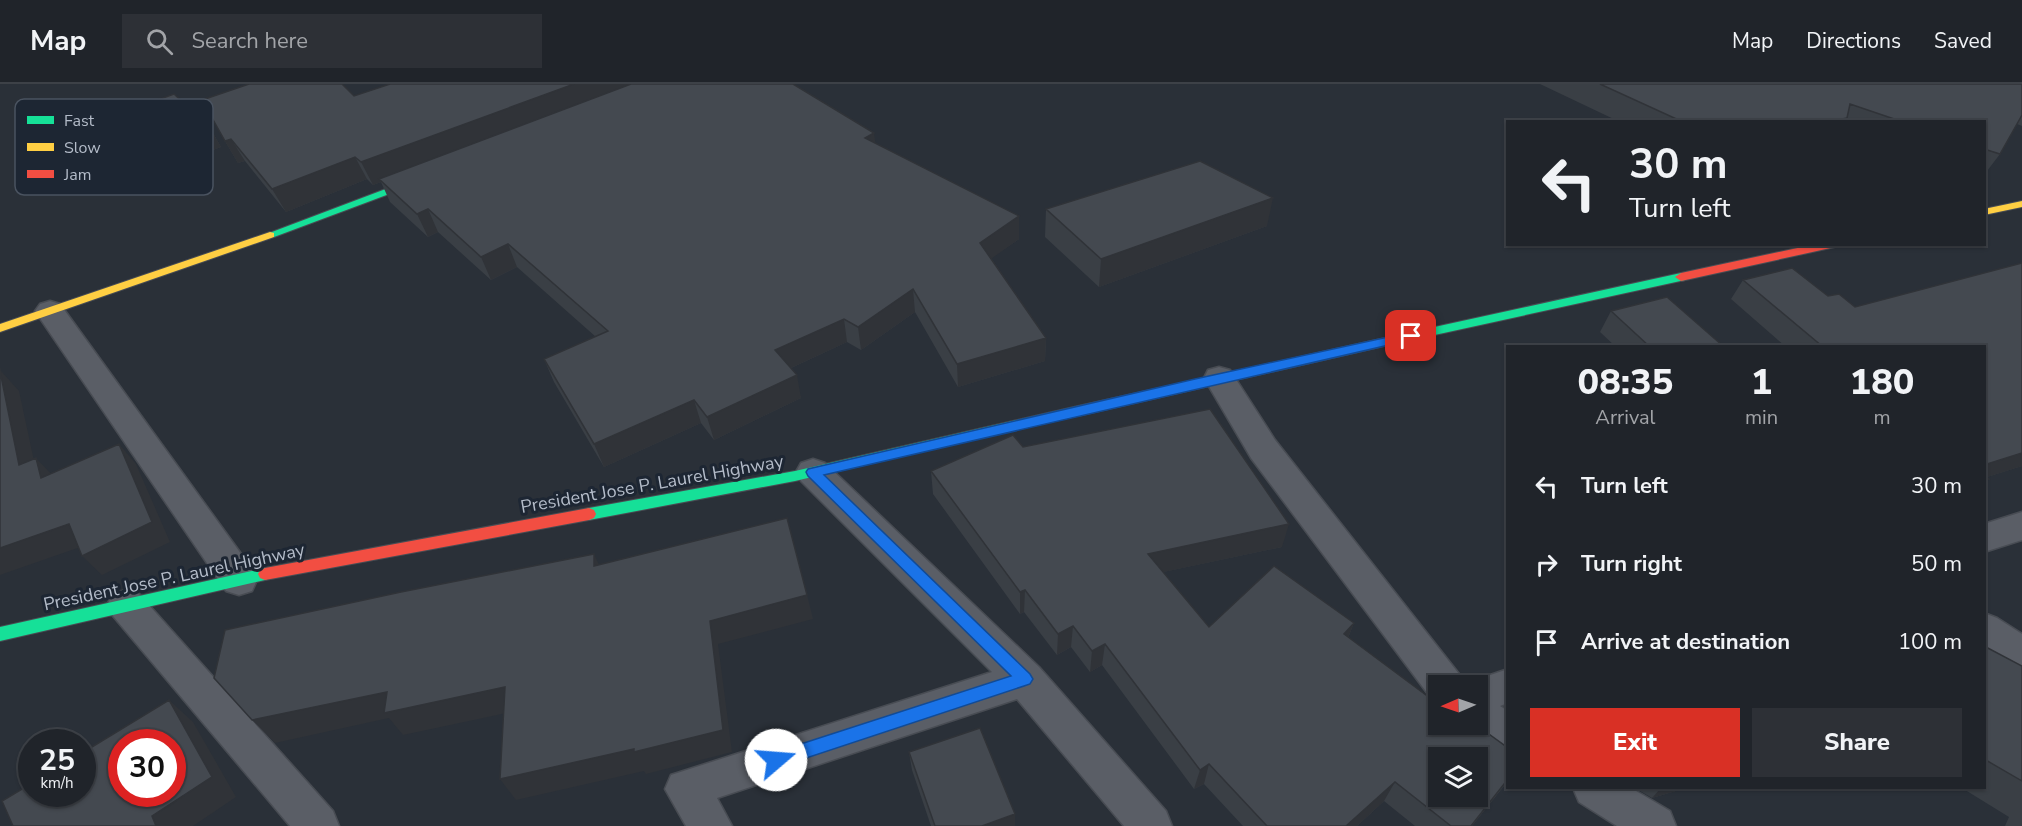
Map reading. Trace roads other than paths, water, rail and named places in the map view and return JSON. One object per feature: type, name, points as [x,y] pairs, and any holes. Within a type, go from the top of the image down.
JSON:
[{"type":"main road","points":[[0,328],[285,230],[439,172]]},
{"type":"main road","points":[[1986,212],[2022,204]]},
{"type":"main road","name":"President Jose P. Laurel Highway","points":[[0,634],[239,580],[813,472],[1219,378],[1827,246]]},
{"type":"street","points":[[50,311],[239,580]]},
{"type":"street","points":[[1219,378],[1263,449],[1437,675]]},
{"type":"street","points":[[813,472],[1024,679],[1151,826]]},
{"type":"street","points":[[1986,536],[2022,526]]},
{"type":"street","points":[[126,605],[318,826]]},
{"type":"street","points":[[1986,630],[2022,654]]},
{"type":"street","points":[[711,826],[686,789],[1024,679]]},
{"type":"street","points":[[1488,693],[1506,687]]},
{"type":"street","points":[[1488,720],[1506,732]]},
{"type":"street","points":[[1596,789],[1655,826]]}]
